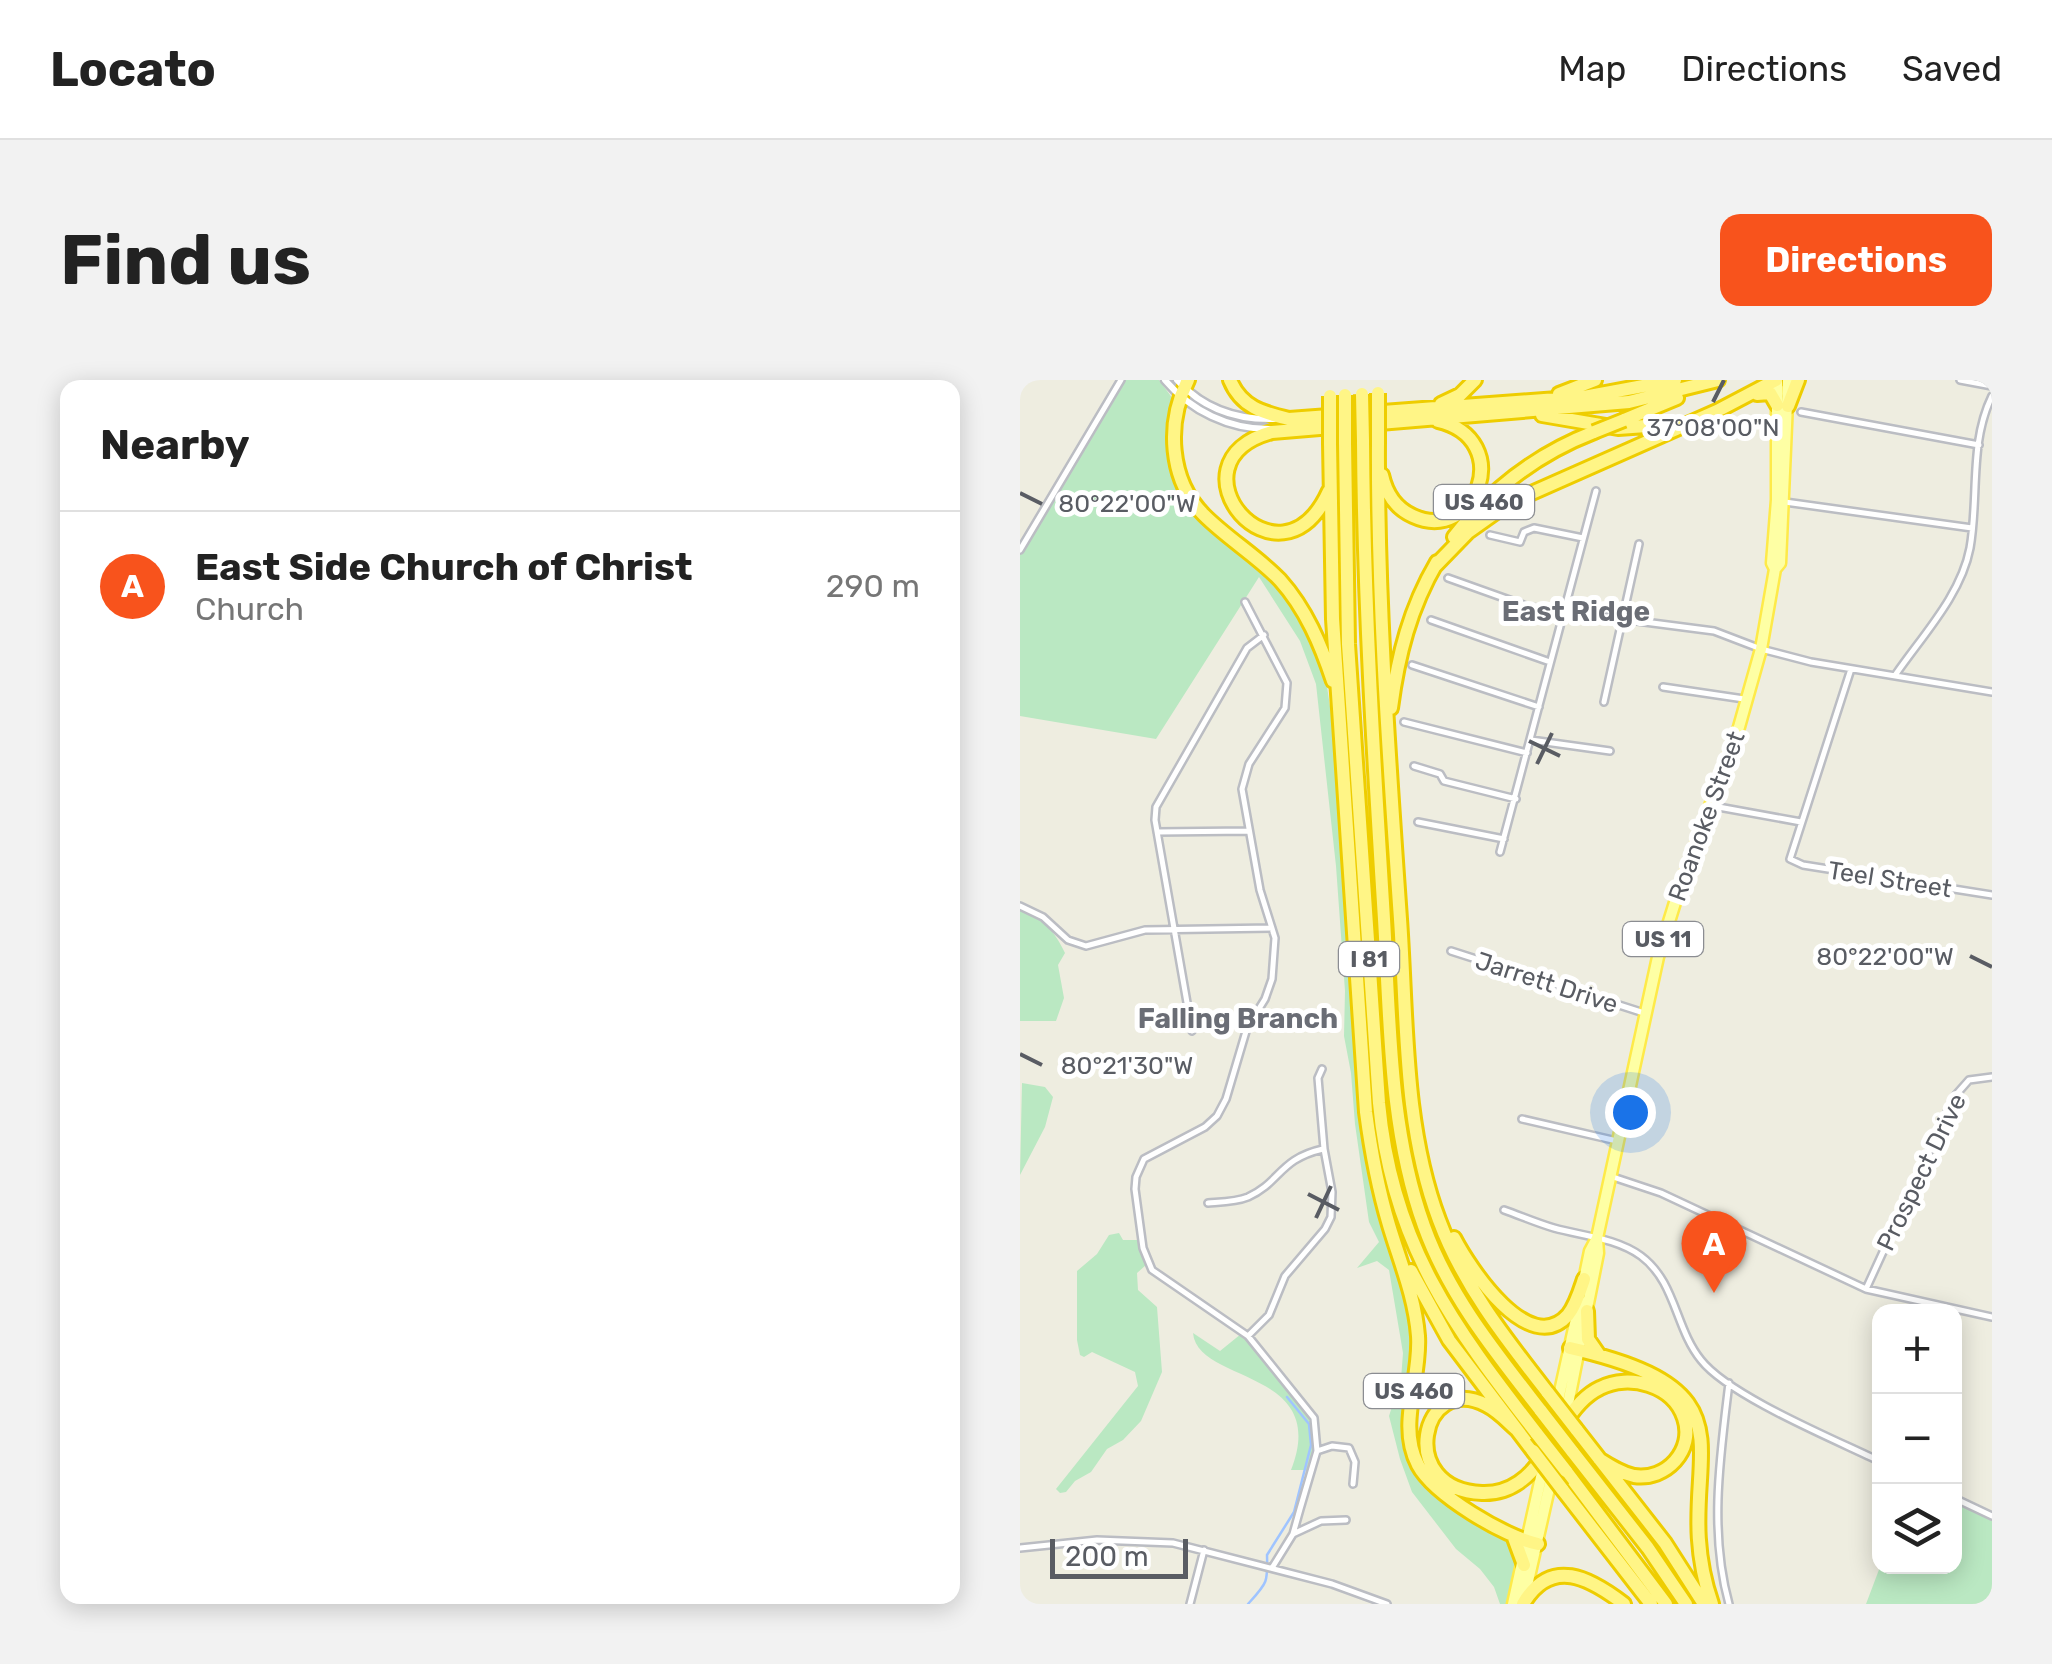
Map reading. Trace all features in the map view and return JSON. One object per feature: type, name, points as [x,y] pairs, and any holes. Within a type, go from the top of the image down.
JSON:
[{"type":"highway","name":"US 460","points":[[1230,380],[1237,394],[1252,408],[1289,424],[1611,394],[1674,380]]},
{"type":"highway","name":"US 460","points":[[1331,380],[1340,390],[1330,488],[1338,698],[1366,1112],[1382,1198],[1415,1313],[1418,1354],[1409,1434],[1422,1472],[1440,1490],[1514,1538]]},
{"type":"highway","points":[[1427,414],[1460,395],[1475,380]]},
{"type":"highway","points":[[1538,400],[1594,380]]},
{"type":"highway","name":"US 460","points":[[1427,414],[1500,414],[1629,402],[1720,380]]},
{"type":"highway","name":"US 460","points":[[1599,1459],[1570,1428],[1470,1287],[1444,1235],[1426,1180],[1411,1088],[1388,736],[1401,649],[1417,600],[1435,566],[1468,520],[1506,482],[1548,452],[1720,380]]},
{"type":"highway","points":[[1435,566],[1482,521],[1510,503],[1777,380]]},
{"type":"highway","points":[[1745,397],[1766,392],[1788,408],[1798,380]]},
{"type":"highway","points":[[1183,386],[1174,443],[1176,466],[1187,492],[1203,514],[1281,582],[1300,607],[1321,646],[1338,698]]},
{"type":"highway","points":[[1378,386],[1370,440],[1390,497],[1407,513],[1434,520],[1462,511],[1474,498],[1481,482],[1482,464],[1478,451],[1461,430],[1427,414]]},
{"type":"highway","name":"I 81","points":[[1362,387],[1370,440],[1367,645],[1400,1140],[1414,1198],[1448,1281],[1475,1324],[1648,1548],[1686,1604]]},
{"type":"highway","points":[[1500,414],[1541,415],[1618,428],[1697,420]]},
{"type":"highway","points":[[1289,424],[1255,438],[1236,454],[1227,480],[1228,496],[1235,510],[1255,527],[1283,532],[1308,520],[1330,488]]},
{"type":"highway","name":"I 81","points":[[1337,443],[1379,1103],[1386,1153],[1402,1217],[1431,1284],[1460,1333],[1666,1604]]},
{"type":"highway","points":[[1378,458],[1378,566],[1388,736]]},
{"type":"highway","points":[[1426,1180],[1475,1272],[1491,1294],[1526,1321],[1545,1326],[1562,1320],[1574,1306],[1584,1279]]},
{"type":"highway","points":[[1382,1198],[1403,1254],[1429,1306],[1461,1356],[1651,1604]]},
{"type":"highway","points":[[1587,1311],[1588,1338],[1601,1356]]},
{"type":"highway","points":[[1574,1348],[1664,1380],[1682,1393],[1695,1412],[1703,1446],[1698,1540],[1712,1604]]},
{"type":"highway","points":[[1570,1428],[1584,1398],[1615,1382],[1650,1385],[1679,1409],[1686,1427],[1685,1442],[1679,1456],[1662,1472],[1630,1475],[1599,1459]]},
{"type":"highway","points":[[1516,1430],[1488,1406],[1474,1400],[1454,1402],[1438,1411],[1428,1425],[1426,1454],[1450,1484],[1490,1493],[1521,1482],[1549,1448]]},
{"type":"highway","points":[[1599,1459],[1665,1544],[1704,1604]]},
{"type":"highway","points":[[1514,1538],[1534,1543]]},
{"type":"highway","points":[[1514,1538],[1524,1565]]},
{"type":"highway","points":[[1523,1604],[1542,1582],[1564,1575],[1586,1580],[1624,1604]]},
{"type":"main road","name":"Roanoke Street","points":[[1514,1604],[1570,1428],[1574,1348],[1584,1279],[1597,1238],[1644,1013],[1672,910],[1747,700],[1775,569],[1780,563],[1777,456],[1788,408],[1777,380]]},
{"type":"main road","name":"Roanoke Street","points":[[1775,569],[1772,562],[1786,488],[1788,380]]},
{"type":"main road","name":"Roanoke Street","points":[[1523,1604],[1549,1448],[1587,1311],[1598,1253],[1597,1238]]},
{"type":"street","points":[[1020,550],[1121,380]]},
{"type":"street","points":[[1165,380],[1183,386],[1210,415],[1235,426],[1289,424]]},
{"type":"street","points":[[1960,380],[1992,386]]},
{"type":"street","points":[[1895,675],[1956,588],[1968,557],[1978,444],[1983,416],[1992,396]]},
{"type":"street","points":[[1788,408],[1978,444]]},
{"type":"street","points":[[1786,488],[1802,503]]},
{"type":"street","points":[[1500,852],[1596,492]]},
{"type":"street","points":[[1781,502],[1972,528]]},
{"type":"street","points":[[1490,535],[1520,542],[1524,532],[1534,528],[1583,538]]},
{"type":"street","points":[[1604,702],[1639,544]]},
{"type":"street","points":[[1448,578],[1528,607],[1714,631],[1760,650],[1851,670],[1992,692]]},
{"type":"street","points":[[1246,602],[1283,671],[1288,696],[1280,720],[1243,776],[1248,831],[1276,951],[1272,979],[1247,1028],[1222,1108],[1205,1127],[1144,1159],[1136,1177],[1144,1248],[1152,1270],[1248,1336],[1314,1418],[1317,1451],[1293,1534],[1272,1568]]},
{"type":"street","points":[[1431,620],[1550,662]]},
{"type":"street","points":[[1192,1031],[1155,815],[1162,793],[1248,648],[1264,635]]},
{"type":"street","points":[[1412,665],[1539,707]]},
{"type":"street","points":[[1710,806],[1801,822],[1851,670]]},
{"type":"street","points":[[1662,688],[1747,700]]},
{"type":"street","points":[[1404,722],[1527,753]]},
{"type":"street","points":[[1531,740],[1610,751]]},
{"type":"street","points":[[1414,766],[1440,774],[1444,781],[1516,799]]},
{"type":"street","points":[[1418,822],[1504,839]]},
{"type":"street","name":"Teel Street","points":[[1801,822],[1790,860],[1803,866],[1992,895]]},
{"type":"street","points":[[1157,832],[1248,831]]},
{"type":"street","points":[[1020,906],[1043,918],[1068,940],[1082,945],[1145,930],[1272,928]]},
{"type":"street","name":"Jarrett Drive","points":[[1451,951],[1644,1013]]},
{"type":"street","points":[[1248,1336],[1269,1315],[1285,1276],[1329,1224],[1333,1204],[1318,1078],[1322,1069]]},
{"type":"street","name":"Prospect Drive","points":[[1866,1289],[1954,1097],[1970,1080],[1992,1078]]},
{"type":"street","points":[[1522,1119],[1617,1141]]},
{"type":"street","points":[[1208,1204],[1249,1196],[1290,1160],[1324,1149]]},
{"type":"street","points":[[1610,1176],[1664,1194],[1866,1289],[1992,1317]]},
{"type":"street","points":[[1504,1210],[1630,1249],[1655,1269],[1667,1287],[1692,1347],[1705,1365],[1728,1384],[1872,1457]]},
{"type":"street","points":[[1728,1384],[1716,1524],[1729,1604]]},
{"type":"street","points":[[1317,1451],[1332,1446],[1349,1448],[1355,1462],[1353,1484]]},
{"type":"street","points":[[1962,1502],[1992,1516]]},
{"type":"street","points":[[1293,1534],[1321,1522],[1346,1520]]},
{"type":"street","points":[[1020,1548],[1140,1540],[1204,1550],[1358,1592],[1387,1604]]},
{"type":"street","points":[[1190,1604],[1204,1550]]},
{"type":"green space","points":[[1123,380],[1159,380],[1173,399],[1177,485],[1286,595],[1308,627],[1324,667],[1333,726],[1364,1143],[1378,1212],[1412,1312],[1417,1469],[1511,1540],[1519,1563],[1509,1604],[1500,1604],[1494,1587],[1480,1569],[1456,1549],[1412,1492],[1389,1416],[1401,1379],[1403,1353],[1389,1270],[1377,1261],[1357,1268],[1379,1242],[1369,1222],[1344,1036],[1345,991],[1336,866],[1316,684],[1300,641],[1259,577],[1156,739],[1020,716],[1020,554]]},
{"type":"green space","points":[[1020,908],[1047,926],[1065,953],[1058,965],[1064,998],[1056,1021],[1020,1021]]},
{"type":"green space","points":[[1022,1083],[1045,1087],[1053,1097],[1045,1127],[1020,1175]]},
{"type":"green space","points":[[1119,1233],[1123,1240],[1139,1240],[1146,1265],[1137,1273],[1138,1290],[1157,1307],[1162,1372],[1141,1421],[1123,1440],[1107,1449],[1091,1472],[1060,1493],[1056,1489],[1138,1386],[1135,1372],[1092,1352],[1080,1355],[1077,1340],[1077,1271],[1097,1254],[1109,1235]]},
{"type":"green space","points":[[1193,1333],[1220,1351],[1241,1334],[1251,1342],[1312,1422],[1314,1445],[1308,1470],[1291,1470],[1298,1437],[1293,1413],[1279,1395],[1216,1362],[1200,1349]]},
{"type":"green space","points":[[1962,1503],[1992,1518],[1992,1604],[1866,1604],[1877,1574],[1962,1574]]},
{"type":"waterway","points":[[1248,1604],[1265,1582],[1267,1555],[1294,1512],[1311,1445],[1309,1424],[1287,1397]]},
{"type":"place","name":"East Side Church of Christ","points":[[1714,1293]]},
{"type":"district","name":"East Ridge","points":[[1576,611]]},
{"type":"district","name":"Falling Branch","points":[[1238,1018]]}]
